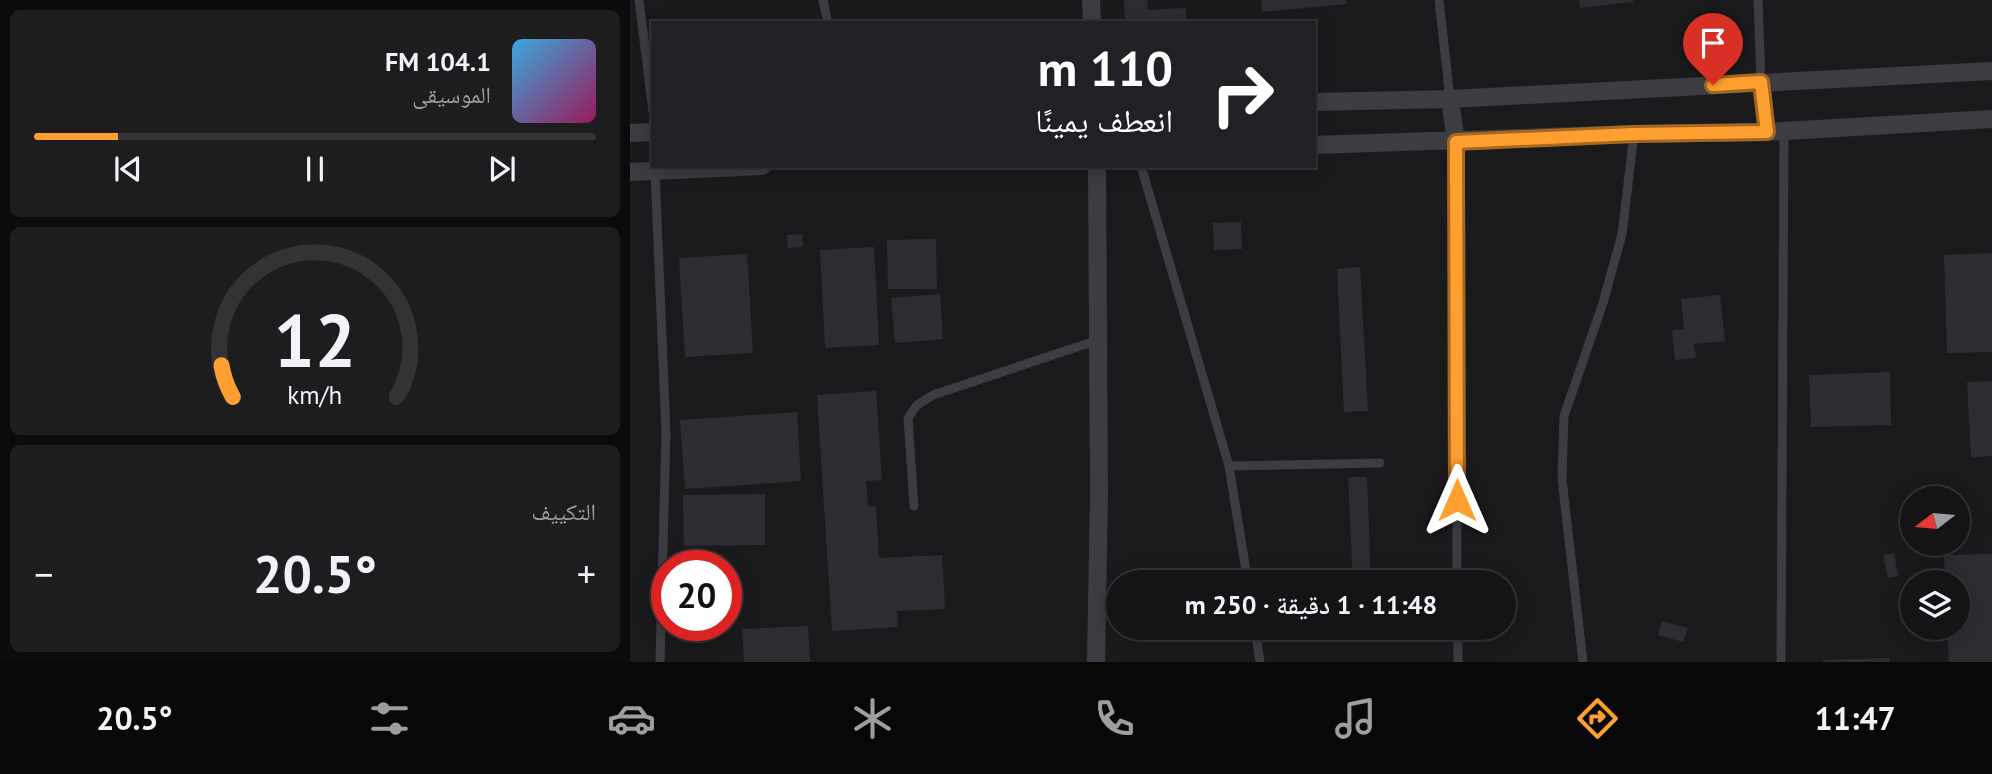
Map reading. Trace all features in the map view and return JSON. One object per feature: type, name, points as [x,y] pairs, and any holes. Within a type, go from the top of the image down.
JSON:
[{"type":"street","points":[[1091,0],[1092,21]]},
{"type":"street","points":[[1316,102],[1450,99],[1992,71]]},
{"type":"street","points":[[1761,82],[1775,132]]},
{"type":"street","points":[[1450,99],[1456,142]]},
{"type":"street","points":[[1316,145],[1775,132],[1992,119]]},
{"type":"street","points":[[630,133],[651,132]]},
{"type":"street","points":[[630,172],[691,168]]},
{"type":"street","points":[[1096,662],[1099,493],[1097,168]]},
{"type":"lane","points":[[639,0],[651,96]]},
{"type":"lane","points":[[823,0],[828,21]]},
{"type":"lane","points":[[1438,0],[1450,99]]},
{"type":"lane","points":[[1758,0],[1761,82]]},
{"type":"lane","points":[[1775,132],[1781,662]]},
{"type":"lane","points":[[1583,662],[1562,479],[1564,416],[1603,303],[1622,234],[1634,134]]},
{"type":"lane","points":[[1456,142],[1457,570]]},
{"type":"lane","points":[[1143,168],[1229,466],[1246,570]]},
{"type":"lane","points":[[655,169],[666,433],[660,662]]},
{"type":"lane","points":[[914,506],[908,418],[917,405],[933,395],[1098,340]]},
{"type":"lane","points":[[1229,466],[1380,463]]},
{"type":"lane","points":[[1257,640],[1260,662]]},
{"type":"lane","points":[[1458,640],[1458,662]]},
{"type":"building","points":[[1124,0],[1147,0],[1148,10],[1186,8],[1187,21],[1125,21]]},
{"type":"building","points":[[1261,0],[1346,0],[1347,4],[1262,12]]},
{"type":"building","points":[[1579,0],[1633,0],[1633,2],[1580,8]]},
{"type":"building","points":[[1241,222],[1242,249],[1214,250],[1213,223]]},
{"type":"building","points":[[802,234],[803,247],[788,248],[787,235]]},
{"type":"building","points":[[936,239],[937,289],[888,289],[887,240]]},
{"type":"building","points":[[874,247],[879,345],[825,348],[820,250]]},
{"type":"building","points":[[1992,253],[1992,352],[1947,353],[1944,255]]},
{"type":"building","points":[[747,254],[753,353],[685,357],[679,258]]},
{"type":"building","points":[[1360,267],[1368,411],[1344,412],[1337,269]]},
{"type":"building","points":[[940,294],[943,339],[895,343],[891,298]]},
{"type":"building","points":[[1720,295],[1725,341],[1694,344],[1696,358],[1675,360],[1672,330],[1684,329],[1681,299]]},
{"type":"building","points":[[1890,372],[1891,425],[1811,427],[1809,375]]},
{"type":"building","points":[[1992,381],[1992,456],[1971,457],[1967,382]]},
{"type":"building","points":[[876,391],[882,480],[866,481],[868,507],[876,506],[879,558],[942,555],[945,609],[897,611],[898,627],[832,631],[817,395]]},
{"type":"building","points":[[797,412],[801,481],[685,489],[680,420]]},
{"type":"building","points":[[1348,477],[1367,477],[1371,570],[1352,570]]},
{"type":"building","points":[[765,494],[765,545],[684,546],[683,495]]},
{"type":"building","points":[[1894,553],[1898,576],[1888,578],[1883,555]]},
{"type":"building","points":[[1992,554],[1992,662],[1949,662],[1948,640],[1970,640],[1970,570],[1945,570],[1944,556]]},
{"type":"building","points":[[1662,621],[1688,628],[1683,642],[1658,635]]},
{"type":"building","points":[[808,626],[810,662],[744,662],[742,629]]},
{"type":"building","points":[[1889,658],[1890,662],[1823,662],[1823,660]]},
{"type":"route","points":[[1457,500],[1456,142],[1634,134],[1767,132],[1761,82],[1713,85]]}]
